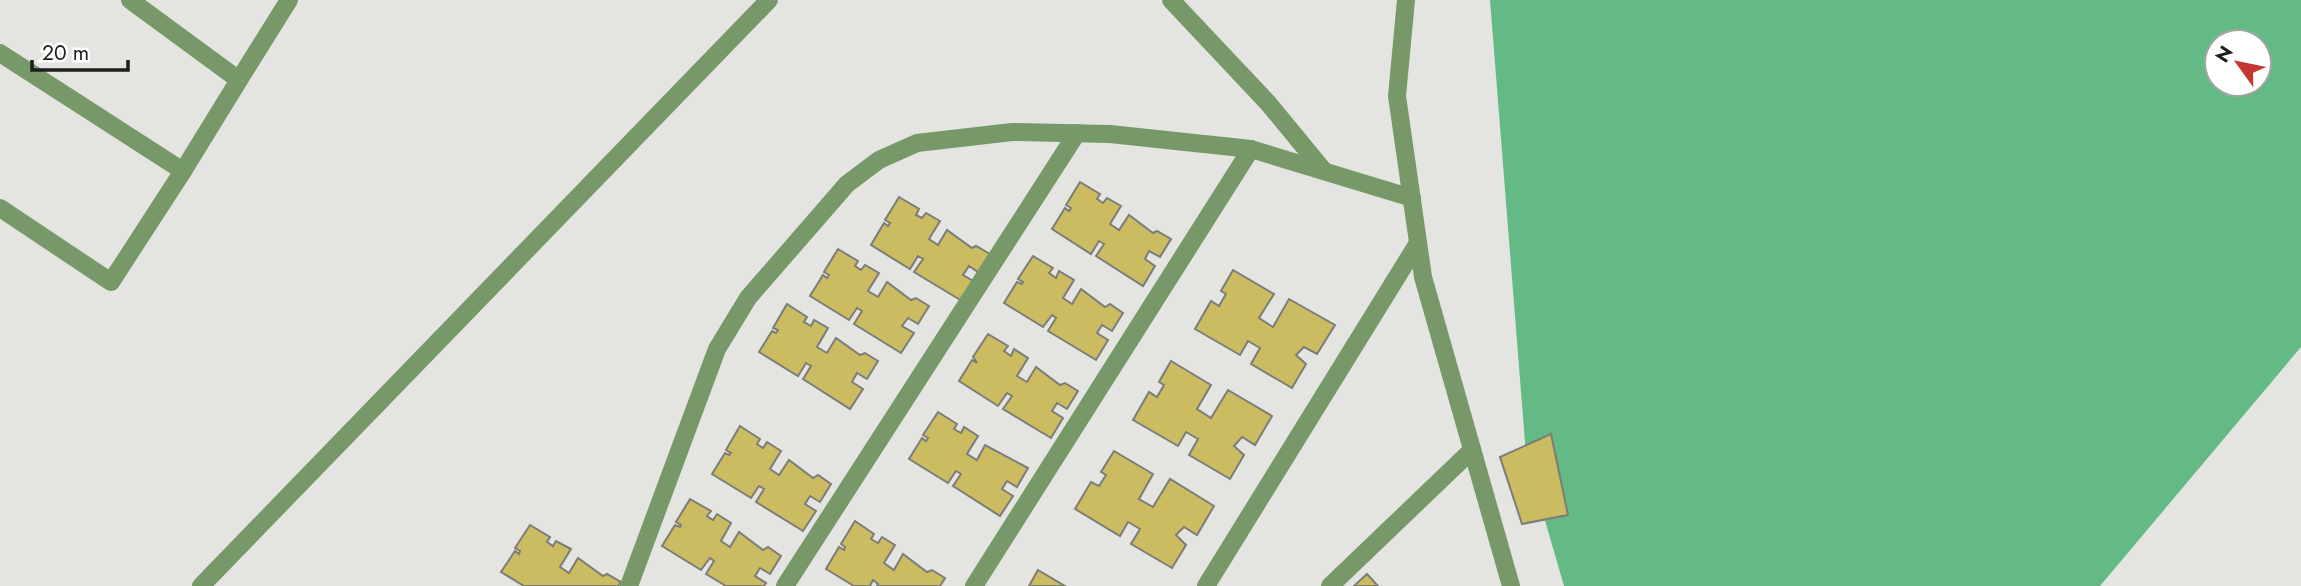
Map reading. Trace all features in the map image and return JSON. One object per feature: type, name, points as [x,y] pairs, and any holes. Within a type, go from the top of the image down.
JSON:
[{"type":"street","points":[[130,0],[239,80]]},
{"type":"street","points":[[0,208],[111,282],[183,172],[289,0]]},
{"type":"street","points":[[201,586],[769,0]]},
{"type":"street","points":[[1171,0],[1268,103],[1324,171]]},
{"type":"street","points":[[1406,0],[1396,96],[1423,277],[1511,586]]},
{"type":"street","points":[[0,53],[183,172]]},
{"type":"street","points":[[629,586],[717,349],[748,298],[848,184],[879,160],[917,143],[1012,132],[1077,133],[1251,149],[1412,198]]},
{"type":"street","points":[[785,586],[1077,133]]},
{"type":"street","points":[[974,586],[1251,149]]},
{"type":"street","points":[[1206,586],[1418,243]]},
{"type":"street","points":[[1330,586],[1472,450]]},
{"type":"shaded area","points":[[1490,0],[2301,0],[2301,347],[2100,586],[1564,586],[1526,455]]},
{"type":"building","points":[[1080,182],[1100,194],[1097,199],[1103,203],[1107,198],[1121,206],[1110,224],[1119,230],[1129,215],[1153,233],[1157,231],[1171,239],[1160,257],[1149,251],[1145,259],[1155,266],[1143,286],[1096,256],[1104,244],[1099,241],[1091,254],[1052,229],[1065,208],[1069,211],[1071,208],[1066,205]]},
{"type":"building","points":[[899,197],[919,209],[916,215],[922,218],[926,213],[940,221],[929,239],[938,245],[947,230],[972,248],[976,246],[990,254],[978,272],[969,266],[963,275],[975,282],[962,301],[914,272],[923,259],[918,256],[910,269],[871,245],[884,223],[888,226],[890,223],[885,220]]},
{"type":"building","points":[[838,249],[858,261],[855,266],[861,270],[865,265],[879,273],[868,291],[878,297],[887,282],[911,300],[916,298],[929,306],[918,324],[908,318],[902,326],[914,333],[901,353],[854,324],[862,311],[857,308],[849,320],[810,296],[823,275],[827,278],[829,275],[824,272]]},
{"type":"building","points":[[1033,256],[1053,268],[1049,273],[1056,278],[1059,271],[1074,280],[1063,298],[1072,304],[1081,289],[1105,307],[1110,304],[1123,313],[1112,331],[1102,325],[1097,333],[1108,340],[1096,360],[1048,331],[1056,318],[1052,315],[1043,327],[1004,303],[1017,282],[1022,284],[1018,279]]},
{"type":"building","points":[[1233,270],[1274,294],[1259,318],[1273,327],[1289,299],[1335,325],[1317,354],[1304,347],[1296,355],[1306,364],[1292,388],[1251,364],[1260,348],[1248,341],[1240,355],[1195,329],[1211,301],[1219,306],[1226,294],[1221,291]]},
{"type":"building","points":[[787,304],[807,317],[804,322],[811,326],[814,320],[828,328],[817,347],[827,353],[836,338],[860,355],[865,353],[878,361],[867,379],[857,373],[852,382],[863,389],[850,409],[803,379],[811,366],[806,363],[798,376],[759,352],[772,331],[776,333],[778,330],[773,328]]},
{"type":"building","points":[[988,334],[1008,346],[1004,351],[1011,356],[1014,349],[1028,358],[1017,376],[1027,382],[1036,367],[1060,385],[1065,383],[1078,391],[1067,409],[1057,403],[1052,411],[1063,418],[1051,438],[1003,409],[1012,396],[1007,393],[998,406],[959,381],[972,360],[977,363],[973,357]]},
{"type":"building","points":[[1171,361],[1211,385],[1197,409],[1211,418],[1228,390],[1272,416],[1255,445],[1242,437],[1234,446],[1244,455],[1230,479],[1189,455],[1198,439],[1186,432],[1178,446],[1133,420],[1149,392],[1157,397],[1164,385],[1159,382]]},
{"type":"building","points":[[938,412],[957,424],[954,429],[961,433],[964,427],[978,436],[967,454],[977,460],[985,445],[1028,468],[1017,487],[1007,481],[1002,489],[1013,496],[1000,516],[953,486],[961,474],[956,471],[948,483],[909,459],[922,438],[926,441],[928,438],[923,435]]},
{"type":"building","points":[[740,426],[760,439],[757,444],[763,448],[767,442],[781,451],[770,469],[779,475],[789,460],[813,478],[818,475],[831,484],[820,502],[810,496],[805,504],[816,511],[803,531],[756,502],[764,489],[759,486],[751,498],[712,474],[725,453],[731,453],[726,450]]},
{"type":"building","points":[[1551,434],[1568,515],[1522,524],[1500,457]]},
{"type":"building","points":[[1114,451],[1153,474],[1139,499],[1153,507],[1170,479],[1214,506],[1197,535],[1184,527],[1176,535],[1186,545],[1172,568],[1131,544],[1140,529],[1128,522],[1120,536],[1075,509],[1091,482],[1099,486],[1106,475],[1101,472]]},
{"type":"building","points":[[690,499],[711,511],[707,516],[713,520],[717,514],[731,523],[721,541],[730,547],[739,532],[763,550],[768,547],[781,556],[770,574],[760,568],[755,576],[766,583],[764,586],[726,586],[706,574],[714,561],[710,558],[701,570],[662,546],[675,525],[680,527],[676,522]]},
{"type":"building","points":[[855,521],[874,534],[871,539],[878,543],[882,537],[895,545],[884,563],[894,570],[903,554],[927,572],[932,570],[945,578],[940,586],[877,586],[873,580],[870,586],[854,586],[826,569],[839,547],[844,550],[845,547],[841,544]]},
{"type":"building","points":[[530,525],[550,537],[547,542],[553,546],[556,541],[571,549],[560,567],[569,573],[578,558],[603,576],[607,574],[621,582],[618,586],[524,586],[501,572],[515,551],[519,554],[520,551],[515,548]]},
{"type":"building","points":[[1038,570],[1065,586],[1029,586]]},
{"type":"building","points":[[1367,574],[1378,586],[1354,586]]}]
